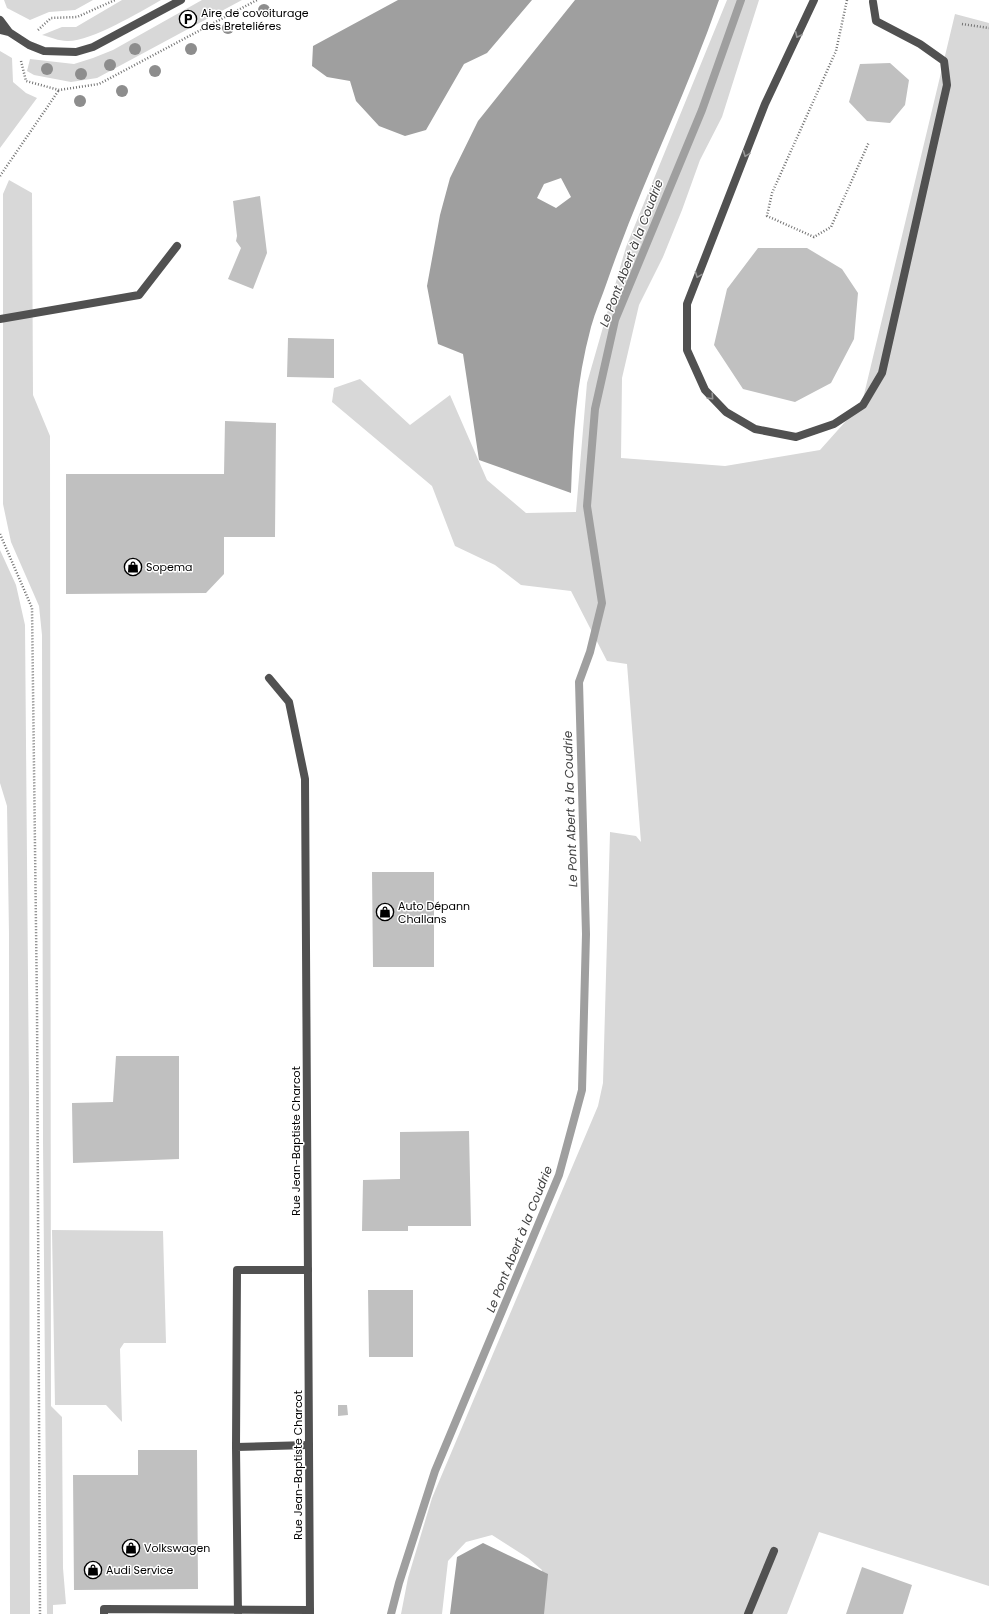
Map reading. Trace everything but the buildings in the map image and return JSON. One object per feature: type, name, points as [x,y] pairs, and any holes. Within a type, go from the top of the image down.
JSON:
[{"type":"street","points":[[0,20],[9,32],[29,45],[44,51],[76,52],[93,47],[181,0]]},
{"type":"street","points":[[814,0],[765,104],[687,304],[686,350],[705,390],[726,412],[756,429],[796,437],[834,424],[863,405],[882,373],[947,85],[944,62],[920,44],[876,21],[873,2]]},
{"type":"street","points":[[0,30],[9,32]]},
{"type":"street","points":[[0,319],[139,295],[177,246]]},
{"type":"street","name":"Rue Jean-Baptiste Charcot","points":[[269,678],[289,702],[305,779],[310,1612]]},
{"type":"street","points":[[238,1612],[236,1447],[238,1270],[308,1270]]},
{"type":"street","points":[[236,1447],[308,1445]]},
{"type":"street","points":[[748,1614],[774,1551]]},
{"type":"street","points":[[104,1614],[104,1609],[175,1612],[310,1612]]},
{"type":"path","points":[[0,176],[59,90],[99,84],[257,0]]},
{"type":"path","points":[[847,0],[836,51],[772,193],[767,216],[814,237],[831,227],[869,142]]},
{"type":"path","points":[[962,24],[989,28]]},
{"type":"path","points":[[0,534],[32,608],[38,1006],[40,1614]]},
{"type":"shaded area","points":[[4,0],[93,0],[75,10],[49,12],[30,20],[7,8]]},
{"type":"shaded area","points":[[122,0],[161,0],[141,12],[88,37],[67,41],[42,35],[62,27],[76,27]]},
{"type":"shaded area","points":[[202,0],[242,0],[97,78],[71,82],[34,75],[27,71],[30,59],[74,64],[113,50]]},
{"type":"shaded area","points":[[398,0],[532,0],[487,53],[464,64],[426,130],[405,136],[379,126],[356,101],[350,81],[327,77],[312,66],[313,46]]},
{"type":"shaded area","points":[[575,0],[719,0],[692,71],[620,246],[593,321],[582,368],[576,410],[571,493],[479,460],[463,354],[438,344],[427,286],[440,215],[450,178],[478,121]],"holes":[[[561,178],[571,197],[556,208],[537,198],[544,184]]]},
{"type":"shaded area","points":[[727,0],[759,0],[722,117],[700,160],[663,257],[639,305],[622,378],[621,458],[725,466],[820,450],[862,403],[955,14],[989,23],[989,1586],[819,1532],[787,1614],[537,1614],[542,1570],[528,1558],[492,1535],[466,1542],[448,1561],[442,1614],[401,1614],[408,1578],[432,1498],[598,1106],[603,1083],[610,832],[636,836],[641,842],[627,664],[607,661],[571,591],[521,585],[495,565],[455,546],[432,486],[332,402],[334,388],[360,379],[410,425],[450,395],[487,480],[526,513],[576,512],[587,383],[626,247]]},
{"type":"shaded area","points":[[0,51],[12,58],[13,82],[26,93],[37,98],[0,148]]},
{"type":"shaded area","points":[[9,180],[32,193],[33,395],[50,436],[51,1406],[62,1417],[63,1568],[66,1604],[53,1605],[53,1614],[47,1614],[43,1141],[42,635],[39,606],[11,542],[3,504],[3,194]]},
{"type":"shaded area","points":[[0,550],[16,585],[25,625],[29,1095],[30,1614],[10,1614],[9,934],[7,806],[0,783]]},
{"type":"shaded area","points":[[52,1230],[163,1231],[166,1343],[124,1343],[120,1349],[122,1422],[106,1405],[55,1405]]},
{"type":"shaded area","points":[[483,1543],[548,1574],[544,1614],[450,1614],[457,1557]]},
{"type":"waterway","name":"Le Pont Abert à la Coudrie","points":[[391,1614],[399,1583],[435,1471],[559,1175],[582,1090],[586,934],[579,682],[590,652],[602,603],[587,506],[595,409],[615,320],[702,110],[741,0]]},
{"type":"place","name":"Aire de covoiturage des Breteliéres","points":[[188,19]]},
{"type":"place","name":"Sopema","points":[[133,567]]},
{"type":"place","name":"Auto Dépann Challans","points":[[385,912]]},
{"type":"place","name":"Volkswagen","points":[[131,1548]]},
{"type":"place","name":"Audi Service","points":[[93,1570]]}]
